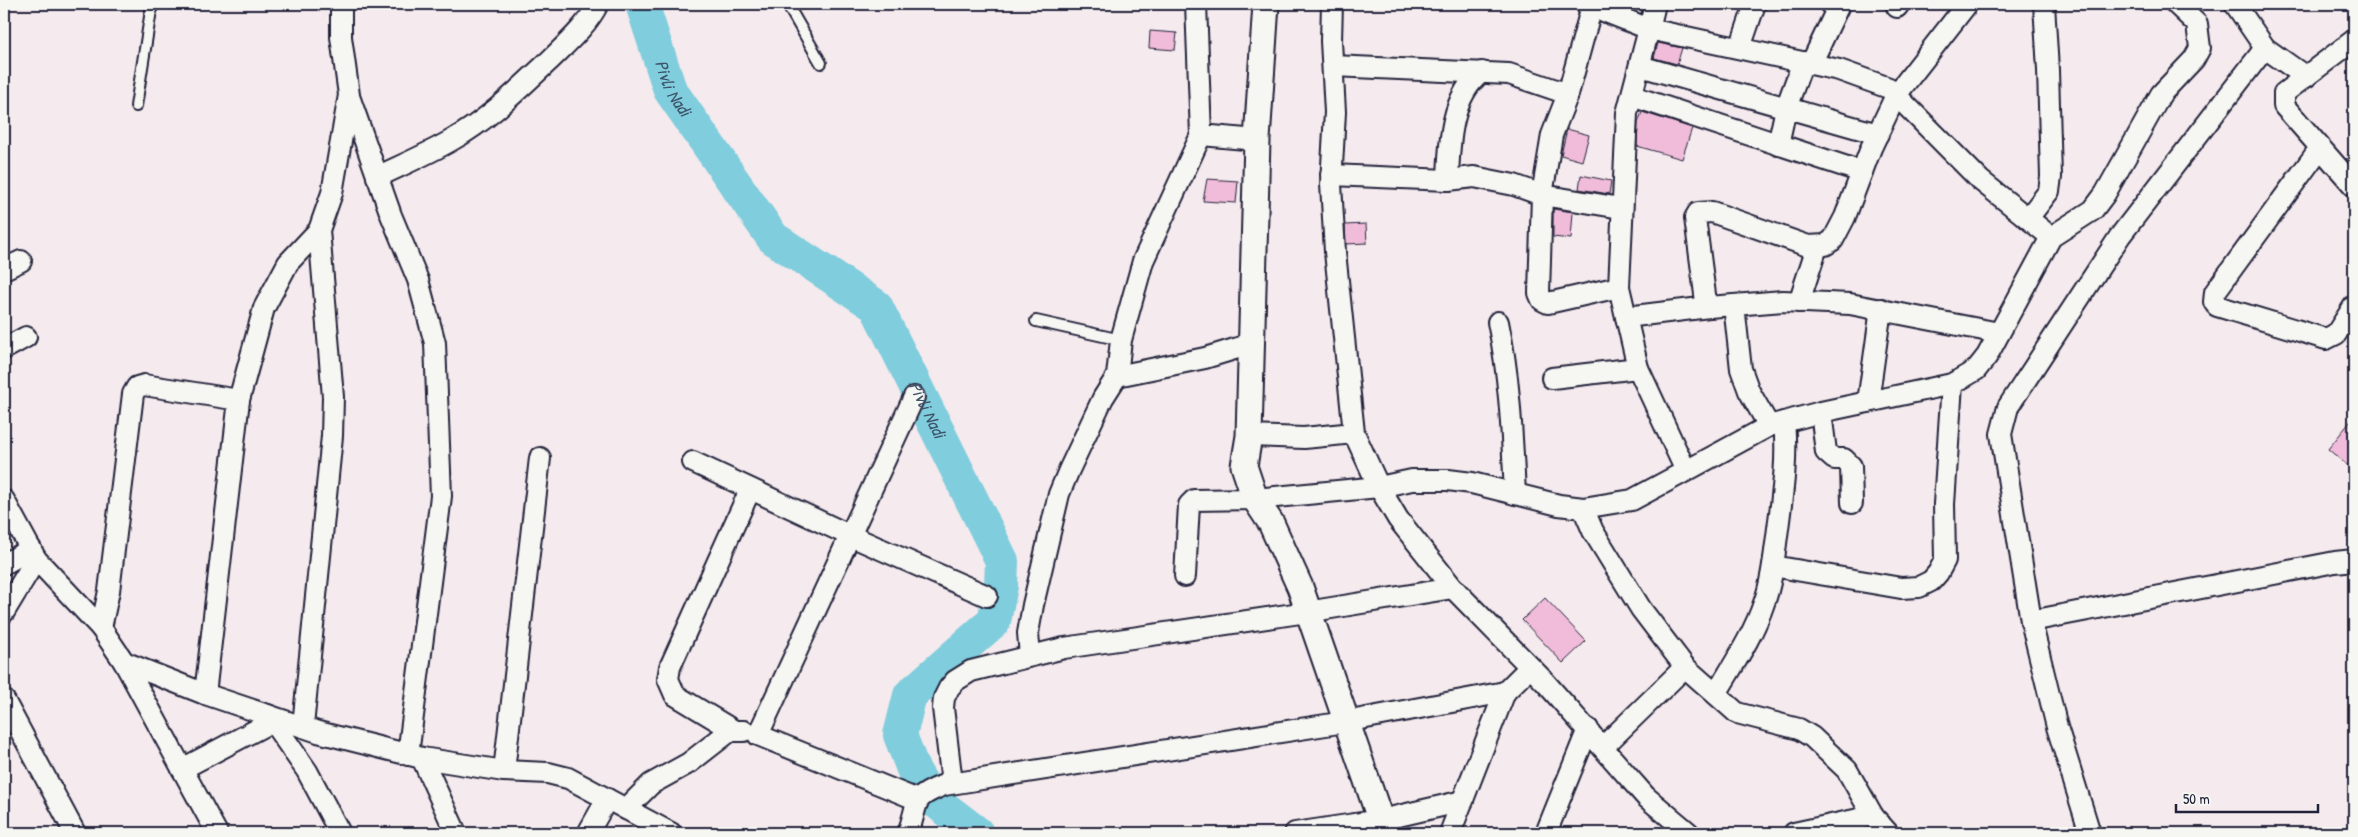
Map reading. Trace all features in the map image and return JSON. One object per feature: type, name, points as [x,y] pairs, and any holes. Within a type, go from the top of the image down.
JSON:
[{"type":"street","points":[[341,4],[341,37],[349,95],[377,177],[418,280],[435,343],[441,496],[415,757],[456,833]]},
{"type":"street","points":[[377,177],[452,140],[481,121],[516,92],[574,36],[590,20],[598,4]]},
{"type":"street","points":[[1030,656],[1028,632],[1033,605],[1060,494],[1068,470],[1103,398],[1117,376],[1121,340],[1143,261],[1201,135],[1196,4]]},
{"type":"street","points":[[1266,4],[1257,140],[1250,436],[1244,466],[1255,500],[1271,523],[1300,587],[1345,722],[1383,827]]},
{"type":"street","points":[[1332,4],[1335,112],[1331,175],[1335,252],[1354,433],[1379,486],[1398,519],[1453,588],[1588,729],[1646,798],[1689,833]]},
{"type":"street","points":[[1654,4],[1627,113],[1621,208],[1619,287],[1638,368],[1686,472]]},
{"type":"street","points":[[1740,48],[1755,4]]},
{"type":"street","points":[[1709,307],[1706,302],[1695,218],[1698,213],[1712,212],[1808,246],[1817,247],[1833,240],[1845,217],[1862,172],[1896,95],[1967,4]]},
{"type":"street","points":[[2029,217],[2049,191],[2051,177],[2044,4]]},
{"type":"street","points":[[1185,576],[1189,505],[1192,502],[1255,500],[1379,486],[1412,480],[1448,480],[1472,483],[1559,505],[1583,508],[1632,500],[1777,424],[1821,412],[1952,384],[1976,370],[1999,333],[2051,237],[2093,210],[2105,194],[2161,94],[2194,59],[2200,48],[2197,24],[2176,4]]},
{"type":"street","points":[[2235,4],[2265,48],[2306,77]]},
{"type":"street","points":[[1619,287],[1548,303],[1542,300],[1539,293],[1542,195],[1552,135],[1568,94],[1589,5],[1649,29],[1839,70],[1889,88],[1980,180],[2029,217],[2051,237]]},
{"type":"street","points":[[1778,145],[1786,108],[1836,5]]},
{"type":"street","points":[[2354,40],[2284,93],[2284,106],[2354,186]]},
{"type":"street","points":[[2090,833],[2057,727],[2031,621],[2001,434],[2008,407],[2120,236],[2265,48]]},
{"type":"street","points":[[1333,66],[1509,74],[1568,94]]},
{"type":"street","points":[[1640,66],[1878,134]]},
{"type":"street","points":[[1448,180],[1449,147],[1460,103],[1467,87],[1482,72]]},
{"type":"street","points":[[205,694],[239,400],[264,308],[288,263],[319,230],[332,193],[349,95]]},
{"type":"street","points":[[1632,96],[1862,172]]},
{"type":"street","points":[[1201,135],[1257,140]]},
{"type":"street","points":[[2320,148],[2214,292],[2214,302],[2217,306],[2326,338],[2336,334],[2354,306]]},
{"type":"street","points":[[1331,175],[1448,180],[1474,177],[1514,184],[1542,195],[1621,208]]},
{"type":"street","points":[[303,726],[332,436],[333,397],[319,230]]},
{"type":"street","points":[[1799,302],[1817,247]]},
{"type":"street","points":[[1626,317],[1709,307],[1783,301],[1850,304],[1999,333]]},
{"type":"street","points":[[1716,694],[1754,629],[1765,602],[1773,566],[1787,448],[1777,424],[1749,391],[1741,369],[1734,305]]},
{"type":"street","points":[[1868,402],[1881,309]]},
{"type":"street","points":[[1498,322],[1506,359],[1515,494]]},
{"type":"street","points":[[4,349],[26,337]]},
{"type":"street","points":[[1117,376],[1205,358],[1251,344]]},
{"type":"street","points":[[1552,378],[1638,368]]},
{"type":"street","points":[[1773,566],[1901,588],[1919,587],[1931,582],[1938,573],[1945,555],[1944,504],[1952,384]]},
{"type":"street","points":[[101,628],[109,591],[133,394],[137,387],[144,385],[239,400]]},
{"type":"street","points":[[758,735],[914,397]]},
{"type":"street","points":[[1821,412],[1826,452],[1834,459],[1844,459],[1851,466],[1852,503]]},
{"type":"street","points":[[1250,436],[1304,438],[1354,433]]},
{"type":"street","points":[[504,770],[540,458]]},
{"type":"street","points":[[693,462],[750,490],[987,596]]},
{"type":"street","points":[[750,490],[670,667],[668,679],[675,695],[734,730],[758,735],[921,796],[948,784],[1345,722],[1505,692]]},
{"type":"street","points":[[4,500],[33,554],[101,628],[124,662],[218,833]]},
{"type":"street","points":[[1583,508],[1593,531],[1641,609],[1685,666],[1737,713],[1799,729],[1812,737],[1847,770],[1873,816],[1888,833]]},
{"type":"street","points":[[4,564],[33,554]]},
{"type":"street","points":[[4,612],[33,554]]},
{"type":"street","points":[[2031,621],[2335,562],[2354,560]]},
{"type":"street","points":[[948,784],[944,698],[955,681],[971,671],[1064,648],[1453,588]]},
{"type":"street","points":[[124,662],[271,718],[415,757],[504,770],[548,773],[568,778],[671,833]]},
{"type":"street","points":[[1603,747],[1685,666]]},
{"type":"street","points":[[1450,833],[1505,692],[1530,667]]},
{"type":"street","points":[[4,700],[75,833]]},
{"type":"street","points":[[182,769],[271,718]]},
{"type":"street","points":[[271,718],[307,771],[340,833]]},
{"type":"street","points":[[1546,833],[1588,729]]},
{"type":"street","points":[[626,809],[651,784],[689,763],[734,730]]},
{"type":"street","points":[[908,833],[921,796]]},
{"type":"street","points":[[588,833],[607,799]]},
{"type":"street","points":[[1295,833],[1383,827],[1463,802]]},
{"type":"street","points":[[1794,833],[1873,816]]},
{"type":"lane","points":[[136,106],[152,4]]},
{"type":"lane","points":[[787,4],[821,63]]},
{"type":"lane","points":[[1036,321],[1121,340]]},
{"type":"building","points":[[1150,31],[1177,33],[1175,50],[1149,48]]},
{"type":"building","points":[[1658,43],[1682,48],[1677,64],[1654,58]]},
{"type":"building","points":[[1642,112],[1692,128],[1682,159],[1637,146],[1638,123]]},
{"type":"building","points":[[1567,129],[1589,135],[1582,161],[1561,155]]},
{"type":"building","points":[[1581,175],[1611,181],[1609,194],[1579,189]]},
{"type":"building","points":[[1207,179],[1238,181],[1236,203],[1203,201]]},
{"type":"building","points":[[1553,209],[1573,212],[1571,239],[1553,237]]},
{"type":"building","points":[[1366,224],[1367,243],[1346,244],[1345,225]]},
{"type":"building","points":[[2354,417],[2354,471],[2328,449]]},
{"type":"building","points":[[1545,598],[1586,641],[1563,663],[1522,620]]},
{"type":"waterway","name":"Pivli Nadi","points":[[642,4],[670,90],[773,238],[876,306],[1002,561],[1001,586],[994,621],[910,695],[900,735],[913,769],[930,797],[977,833]]}]
